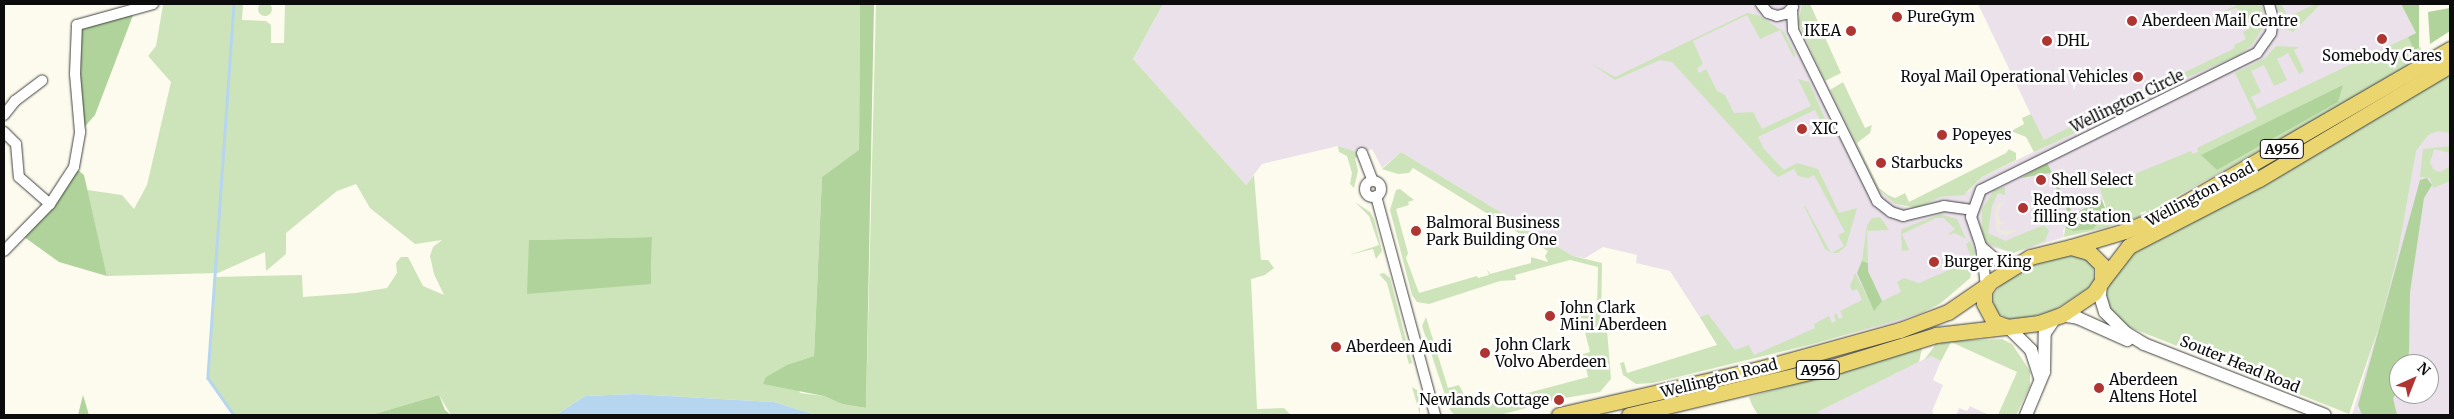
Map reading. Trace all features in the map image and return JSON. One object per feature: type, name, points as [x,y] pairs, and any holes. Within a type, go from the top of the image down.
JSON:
[{"type":"main road","name":"Wellington Road","points":[[2071,247],[2125,232],[2162,216],[2450,49]]},
{"type":"main road","name":"Wellington Road","points":[[2102,283],[2130,246],[2259,179],[2450,66]]},
{"type":"main road","name":"A956","points":[[1986,286],[2018,263],[2038,254],[2071,247]]},
{"type":"main road","points":[[2071,247],[2089,252],[2098,259],[2103,268],[2102,283]]},
{"type":"main road","name":"A956","points":[[2007,327],[2028,326],[2058,316],[2086,299],[2102,283]]},
{"type":"main road","name":"Wellington Road","points":[[1559,415],[1759,369],[1900,330],[1948,312],[1986,286]]},
{"type":"main road","points":[[1986,286],[1984,298],[1986,311],[1994,322],[2007,327]]},
{"type":"main road","name":"Wellington Road","points":[[1629,415],[1839,365],[1936,335],[2007,327]]},
{"type":"street","points":[[4,251],[50,204],[67,182],[78,150],[77,26],[152,4]]},
{"type":"street","points":[[1761,4],[1768,13],[1777,16],[1793,30],[1868,187],[1880,205],[1903,216],[1920,214],[1941,206],[1972,210],[1972,225],[1980,246],[1986,286]]},
{"type":"street","name":"Wellington Circle","points":[[1972,210],[1978,194],[1990,183],[2257,53],[2271,33],[2273,18],[2269,4]]},
{"type":"street","points":[[1777,16],[1784,15],[1794,6]]},
{"type":"street","points":[[1793,30],[1794,6]]},
{"type":"street","points":[[4,115],[19,97],[42,81]]},
{"type":"street","points":[[4,132],[16,144],[19,177],[50,204]]},
{"type":"street","points":[[1362,153],[1373,181],[1367,184],[1366,191],[1370,196],[1376,196],[1434,411],[1442,415]]},
{"type":"street","points":[[1980,246],[1998,261],[2018,263]]},
{"type":"street","name":"Souter Head Road","points":[[2102,283],[2101,300],[2108,316],[2122,331],[2144,344]]},
{"type":"street","points":[[2026,415],[2045,368],[2046,333],[2058,316]]},
{"type":"street","name":"Souter Head Road","points":[[2058,316],[2074,317],[2128,340],[2144,344],[2324,415]]},
{"type":"street","points":[[2007,327],[2018,334],[2035,357],[2040,382]]},
{"type":"shaded area","points":[[1163,4],[1802,4],[1798,18],[1800,29],[1878,189],[1895,204],[1909,208],[1940,197],[1968,192],[1982,177],[2046,146],[1978,4],[2401,4],[2416,33],[2367,73],[2070,216],[2063,231],[2064,237],[2013,253],[1988,246],[1975,253],[1970,278],[1938,305],[1900,321],[1730,364],[1670,271],[1636,263],[1637,255],[1603,247],[1585,258],[1573,256],[1401,152],[1382,168],[1372,149],[1357,155],[1338,146],[1262,164],[1246,185],[1133,59]]},
{"type":"shaded area","points":[[2450,65],[2450,415],[2352,415],[2380,322],[2420,120]]},
{"type":"shaded area","points":[[2004,200],[1998,212],[2001,222],[2007,224],[1999,225],[2000,231],[2020,229],[2006,236],[1997,232],[1995,214],[1996,206]]},
{"type":"shaded area","points":[[1931,356],[1941,361],[1933,380],[1943,385],[1932,411],[1934,415],[1823,415],[1816,412]]},
{"type":"shaded area","points":[[1970,406],[1989,415],[1956,415],[1959,408],[1967,411]]},
{"type":"green space","points":[[265,2],[270,4],[272,9],[270,14],[265,16],[260,14],[258,9],[260,4]]},
{"type":"green space","points":[[243,4],[242,20],[266,21],[271,25],[271,43],[284,43],[285,4],[860,4],[859,151],[822,177],[814,356],[789,364],[800,393],[824,396],[842,404],[866,408],[876,4],[1163,4],[1133,59],[1246,185],[1254,175],[1261,260],[1268,260],[1274,268],[1265,275],[1251,279],[1257,409],[1284,408],[1291,415],[816,415],[774,402],[634,394],[585,396],[556,415],[451,415],[439,395],[371,415],[234,415],[208,378],[215,277],[302,275],[303,297],[356,293],[387,288],[397,273],[396,263],[401,257],[408,257],[423,286],[444,295],[434,274],[430,256],[433,247],[442,240],[415,244],[370,208],[356,184],[337,191],[286,233],[286,254],[266,271],[265,252],[218,273],[107,276],[87,190],[122,195],[134,209],[147,185],[171,82],[148,56],[156,46],[163,5]],"holes":[[[652,237],[651,284],[529,240]]]},
{"type":"green space","points":[[860,4],[874,4],[866,408],[842,404],[824,396],[763,384],[766,377],[789,364],[814,356],[822,177],[859,150]]},
{"type":"green space","points":[[1802,4],[1810,4],[1841,73],[1825,81],[1798,23]]},
{"type":"green space","points":[[2239,4],[2260,4],[2263,9],[2262,29],[2252,45],[2239,55],[2158,90],[2156,86],[2235,48],[2234,45],[2246,39],[2243,32],[2248,29],[2237,8],[2220,13]]},
{"type":"green space","points":[[2277,4],[2281,4],[2288,17],[2315,4],[2321,4],[2293,32],[2283,27]]},
{"type":"green space","points":[[2401,4],[2419,4],[2419,48],[2414,50],[2408,37],[2416,33]]},
{"type":"green space","points":[[2450,8],[2450,31],[2430,44],[2428,12]]},
{"type":"green space","points":[[135,10],[95,115],[80,132],[81,26]]},
{"type":"green space","points":[[1747,13],[1758,15],[1784,32],[1795,54],[1794,58],[1780,30],[1760,39],[1747,15],[1693,41],[1703,64],[1697,68],[1699,73],[1706,69],[1717,91],[1725,95],[1734,113],[1753,112],[1762,129],[1811,106],[1798,79],[1809,82],[1829,128],[1825,130],[1815,110],[1758,137],[1764,149],[1784,170],[1797,163],[1818,169],[1839,213],[1857,208],[1846,246],[1838,253],[1832,253],[1844,246],[1838,235],[1845,232],[1814,175],[1808,178],[1798,176],[1794,169],[1778,177],[1672,62],[1660,60],[1615,80],[1590,63],[1615,77]]},
{"type":"green space","points":[[2408,37],[2414,50],[2421,47],[2421,58],[2352,99],[2147,213],[2146,211],[2140,213],[2141,216],[2104,228],[2064,237],[2065,228],[2073,231],[2106,208],[2100,188],[2191,151],[2193,154],[2198,152],[2197,148],[2257,119],[2235,73],[2265,58],[2276,46],[2299,47],[2294,50],[2304,71],[2299,74],[2288,53],[2277,59],[2287,80],[2274,86],[2264,65],[2251,71],[2261,92],[2251,97],[2257,109]]},
{"type":"green space","points":[[2450,65],[2450,133],[2438,131],[2428,135],[2416,151],[2397,257],[2380,324],[2349,414],[2129,327],[2103,308],[2109,270],[2116,261]]},
{"type":"green space","points":[[1843,82],[1865,128],[1872,125],[1870,133],[1857,143],[1879,188],[1888,195],[1895,198],[1905,193],[1909,202],[2006,153],[2009,149],[2016,153],[2016,160],[1982,177],[1964,195],[1940,197],[1917,208],[1895,204],[1878,189],[1830,90]]},
{"type":"green space","points":[[2343,85],[2338,102],[2217,170],[2201,155]]},
{"type":"green space","points":[[2151,89],[2152,91],[2142,101],[2110,116],[2100,115],[2097,110],[2101,108],[2103,112]]},
{"type":"green space","points":[[2031,114],[2044,140],[2084,120],[2085,125],[2079,131],[2034,152],[2026,137],[2011,131],[2024,124],[2022,118]]},
{"type":"green space","points":[[1338,146],[1356,152],[1358,157],[1355,158],[1358,171],[1354,188],[1350,184],[1352,173],[1347,156],[1339,152]]},
{"type":"green space","points":[[2450,146],[2450,153],[2434,149],[2430,163],[2434,170],[2440,172],[2449,167],[2450,181],[2433,188],[2430,178],[2420,177],[2423,149]]},
{"type":"green space","points":[[1401,152],[1573,256],[1602,263],[1601,322],[1605,305],[1611,379],[1600,392],[1559,399],[1500,415],[1455,415],[1450,410],[1422,326],[1426,317],[1448,388],[1459,385],[1471,408],[1588,377],[1583,354],[1590,352],[1580,313],[1597,307],[1598,267],[1570,260],[1515,275],[1516,280],[1500,281],[1429,304],[1417,302],[1412,295],[1390,210],[1396,190],[1400,189],[1414,200],[1408,202],[1409,205],[1396,209],[1408,253],[1406,258],[1419,293],[1477,276],[1478,278],[1489,275],[1487,269],[1490,274],[1531,263],[1531,257],[1548,262],[1545,256],[1548,251],[1413,168],[1409,173],[1398,174],[1382,169]]},
{"type":"green space","points":[[2047,163],[2073,214],[2102,200],[2107,213],[2093,229],[2073,231],[2065,228],[2070,216],[2049,173],[2021,178]]},
{"type":"green space","points":[[74,167],[84,175],[107,276],[59,262],[20,234]]},
{"type":"green space","points":[[2427,178],[2432,185],[2424,198],[2410,292],[2409,352],[2408,354],[2389,354],[2389,404],[2394,404],[2397,415],[2362,415],[2358,405],[2420,180]]},
{"type":"green space","points":[[2005,187],[2005,195],[1998,193],[1992,206],[1988,233],[2005,241],[2044,225],[2049,231],[2045,241],[2013,253],[1986,243],[1982,232],[1982,209],[1994,190]]},
{"type":"green space","points":[[1355,202],[1370,212],[1374,219],[1382,251],[1376,259],[1373,249],[1349,255],[1379,245],[1369,216]]},
{"type":"green space","points":[[1805,206],[1831,253],[1825,249]]},
{"type":"green space","points":[[1940,214],[1957,219],[1966,239],[1955,233],[1947,235],[1955,229],[1944,218],[1936,218],[1902,234],[1909,250],[1902,251],[1901,231],[1902,229]]},
{"type":"green space","points":[[1880,217],[1889,230],[1867,231],[1868,263],[1862,261],[1867,225],[1872,218]]},
{"type":"green space","points":[[652,237],[651,284],[527,294],[529,240]]},
{"type":"green space","points":[[1970,241],[1975,253],[1970,278],[1941,303],[1921,313],[1813,344],[1653,383],[1636,384],[1623,375],[1620,363],[1624,362],[1627,373],[1717,345],[1700,317],[1708,314],[1735,350],[1749,345],[1754,355],[1815,328],[1814,324],[1829,316],[1832,323],[1836,321],[1834,315],[1836,313],[1839,319],[1843,317],[1840,311],[1862,300],[1857,289],[1852,291],[1850,286],[1855,273],[1874,310],[1882,301],[1901,292],[1897,282],[1904,278],[1919,283],[1965,263],[1970,254],[1966,244]]},
{"type":"green space","points":[[2072,255],[2082,256],[2093,265],[2094,280],[2088,288],[2054,310],[2029,318],[2012,321],[1996,312],[1992,297],[2001,284],[2035,264]]},
{"type":"green space","points":[[1862,261],[1868,263],[1868,271],[1882,301],[1874,311],[1857,273]]},
{"type":"green space","points":[[1384,273],[1390,278],[1412,363],[1409,364],[1387,283],[1379,274]]},
{"type":"green space","points":[[2002,339],[2012,344],[2030,371],[2030,386],[2016,415],[1998,415],[2017,372],[1951,342],[1941,361],[1931,356],[1924,360],[1936,344],[1955,341]]},
{"type":"green space","points":[[1922,348],[1919,362],[1817,412],[1823,415],[1758,415],[1749,397]]},
{"type":"green space","points":[[1412,387],[1420,392],[1420,415]]},
{"type":"green space","points":[[83,395],[89,415],[78,415]]},
{"type":"green space","points":[[439,395],[445,410],[451,415],[371,415]]},
{"type":"water","points":[[634,394],[774,402],[816,415],[556,415],[585,396]]},
{"type":"waterway","points":[[234,4],[208,378],[234,415]]},
{"type":"place","name":"PureGym","points":[[1897,17]]},
{"type":"place","name":"Aberdeen Mail Centre","points":[[2132,21]]},
{"type":"place","name":"IKEA","points":[[1851,31]]},
{"type":"place","name":"Somebody Cares","points":[[2382,39]]},
{"type":"place","name":"DHL","points":[[2047,41]]},
{"type":"place","name":"Royal Mail Operational Vehicles","points":[[2138,77]]},
{"type":"place","name":"XIC","points":[[1802,129]]},
{"type":"place","name":"Popeyes","points":[[1942,135]]},
{"type":"place","name":"Starbucks","points":[[1881,163]]},
{"type":"place","name":"Shell Select","points":[[2041,180]]},
{"type":"place","name":"Redmoss filling station","points":[[2023,208]]},
{"type":"place","name":"Balmoral Business Park Building One","points":[[1416,231]]},
{"type":"place","name":"Burger King","points":[[1934,262]]},
{"type":"place","name":"John Clark Mini Aberdeen","points":[[1550,316]]},
{"type":"place","name":"Aberdeen Audi","points":[[1336,347]]},
{"type":"place","name":"John Clark Volvo Aberdeen","points":[[1485,353]]},
{"type":"place","name":"Aberdeen Altens Hotel","points":[[2099,388]]},
{"type":"place","name":"Newlands Cottage","points":[[1559,400]]}]
